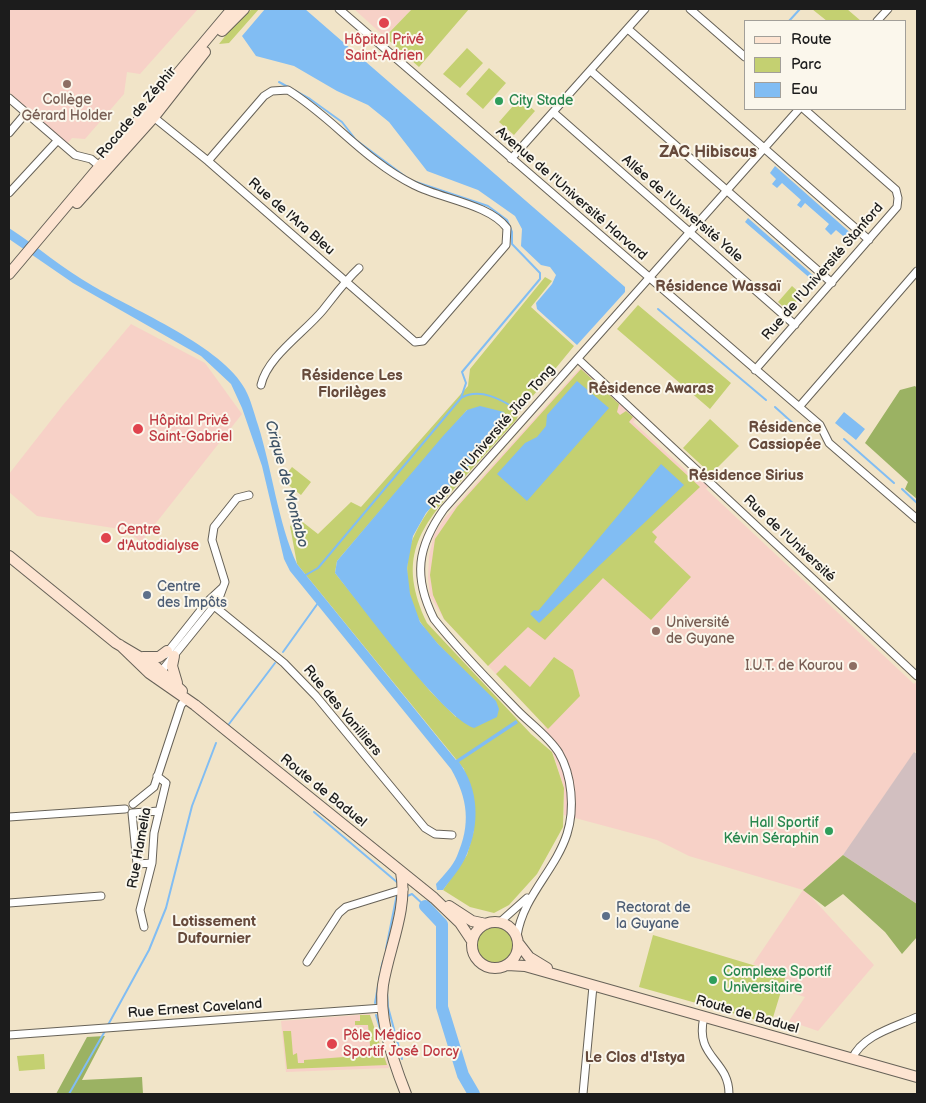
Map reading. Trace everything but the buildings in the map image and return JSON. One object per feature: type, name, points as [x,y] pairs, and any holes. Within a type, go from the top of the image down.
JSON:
[{"type":"main road","name":"Rocade de Zéphir","points":[[151,115],[232,9]]},
{"type":"main road","name":"Rocade de Zéphir","points":[[9,274],[46,230],[78,202],[100,168],[151,115],[225,27],[244,9]]},
{"type":"main road","name":"Route de Baduel","points":[[9,556],[120,645],[180,688],[190,702]]},
{"type":"main road","name":"Route de Baduel","points":[[120,645],[143,657],[156,672],[190,702],[423,890],[472,921],[486,924]]},
{"type":"main road","points":[[143,657],[160,657],[171,654],[174,677],[180,688]]},
{"type":"main road","points":[[401,872],[404,890],[383,987],[383,1008],[406,1094]]},
{"type":"main road","points":[[404,890],[423,890]]},
{"type":"main road","name":"Route de Baduel","points":[[434,898],[460,923],[472,942]]},
{"type":"main road","points":[[500,922],[510,927],[518,940],[515,958],[507,965],[490,968],[481,964],[474,954],[472,942],[477,931],[486,924],[500,922]]},
{"type":"main road","name":"Route de Baduel","points":[[518,940],[529,957],[568,979]]},
{"type":"main road","name":"Route de Baduel","points":[[507,965],[526,966],[917,1077]]},
{"type":"street","name":"Avenue de l'Université Harvard","points":[[339,9],[820,425],[829,443],[917,519]]},
{"type":"street","points":[[511,159],[645,9]]},
{"type":"street","points":[[690,9],[744,56]]},
{"type":"street","points":[[877,20],[888,9]]},
{"type":"street","points":[[628,29],[868,240]]},
{"type":"street","points":[[591,71],[832,283]]},
{"type":"street","name":"Rue de l'Ara Bleu","points":[[151,115],[208,161],[344,282],[415,342],[423,340],[501,254],[506,245],[507,228],[493,215],[412,184],[366,155],[288,90],[272,91],[264,96],[208,161]]},
{"type":"street","points":[[9,98],[75,156],[91,159],[100,168]]},
{"type":"street","name":"Rue de l'Université Jiao Tong","points":[[534,890],[561,848],[568,831],[571,812],[566,769],[559,753],[434,620],[425,602],[420,581],[420,567],[424,545],[431,527],[444,509],[798,110]]},
{"type":"street","name":"Rue de l'Université Stanford","points":[[755,370],[897,207],[898,198],[896,190],[805,110]]},
{"type":"street","points":[[9,133],[26,113]]},
{"type":"street","name":"Allée de l'Université Yale","points":[[554,113],[795,325]]},
{"type":"street","points":[[9,193],[57,141]]},
{"type":"street","points":[[261,384],[271,364],[306,330],[344,282],[359,268]]},
{"type":"street","points":[[799,407],[917,271]]},
{"type":"street","name":"Rue de l'Université","points":[[578,359],[917,676]]},
{"type":"street","points":[[156,672],[223,588],[224,578],[212,540],[214,527],[237,498],[249,494]]},
{"type":"street","name":"Rue des Vanilliers","points":[[212,603],[284,663],[316,696],[425,828],[436,834],[452,835]]},
{"type":"street","points":[[133,804],[154,787],[181,706],[190,702]]},
{"type":"street","name":"Rue Hamelia","points":[[144,927],[140,910],[152,863],[154,833],[166,783],[157,776]]},
{"type":"street","points":[[9,817],[125,809]]},
{"type":"street","points":[[152,863],[137,864],[132,813],[159,811]]},
{"type":"street","points":[[307,962],[339,913],[346,907],[404,890]]},
{"type":"street","points":[[500,922],[534,890]]},
{"type":"street","points":[[518,940],[523,912],[534,890]]},
{"type":"street","points":[[9,903],[101,896]]},
{"type":"street","points":[[583,1094],[593,986]]},
{"type":"street","name":"Rue Ernest Caveland","points":[[9,1035],[194,1020],[214,1021],[383,1008]]},
{"type":"street","points":[[704,1017],[702,1040],[726,1078],[729,1094]]},
{"type":"street","points":[[852,1059],[856,1049],[865,1042],[917,1017]]},
{"type":"shaded area","name":"Collège Gérard Holder","points":[[9,9],[198,9],[140,74],[127,72],[124,94],[85,139],[72,138],[67,144],[9,92]]},
{"type":"shaded area","name":"Hôpital Privé Saint-Adrien","points":[[354,9],[412,9],[385,37]]},
{"type":"shaded area","name":"Hôpital Privé Saint-Gabriel","points":[[131,324],[205,363],[242,414],[141,542],[126,530],[37,516],[9,492],[9,474],[63,405]]},
{"type":"shaded area","name":"Université de Guyane","points":[[581,367],[636,418],[633,422],[695,479],[698,476],[709,486],[706,489],[914,684],[917,681],[917,749],[843,855],[804,889],[874,965],[818,1031],[789,1021],[805,997],[782,990],[786,975],[753,964],[803,890],[689,856],[657,840],[564,815],[564,788],[544,725],[444,619],[430,596],[428,578],[429,556],[434,535],[444,519]]},
{"type":"shaded area","points":[[914,752],[917,754],[917,904],[843,855]]},
{"type":"shaded area","name":"Pôle Médico Sportif José Dorcy","points":[[370,1014],[389,1068],[286,1072],[281,1021]]},
{"type":"green space","points":[[252,9],[259,9],[229,43],[219,44],[233,26]]},
{"type":"green space","points":[[412,9],[469,9],[419,67],[385,37]]},
{"type":"green space","points":[[812,9],[847,9],[860,20],[826,20]]},
{"type":"green space","points":[[467,48],[483,63],[460,88],[443,74]]},
{"type":"green space","points":[[489,68],[506,83],[483,109],[466,94]]},
{"type":"green space","points":[[520,98],[535,111],[514,135],[499,122]]},
{"type":"green space","points":[[545,277],[552,281],[531,307],[574,346],[518,414],[517,419],[433,514],[423,530],[413,563],[418,600],[427,623],[531,734],[552,752],[564,788],[563,827],[537,874],[509,905],[494,913],[470,907],[443,890],[467,855],[474,830],[464,769],[297,564],[290,526],[300,520],[318,534],[351,502],[361,507],[468,386],[470,369]],"holes":[[[467,410],[508,422],[444,490],[423,519],[415,534],[408,555],[409,591],[416,614],[440,647],[462,669],[456,717],[430,691],[335,573],[337,561]]]},
{"type":"green space","points":[[792,286],[802,295],[788,311],[778,302]]},
{"type":"green space","points":[[638,305],[731,383],[710,409],[617,329]]},
{"type":"green space","points":[[581,369],[619,404],[617,412],[620,415],[626,411],[633,417],[629,422],[700,487],[652,532],[657,537],[654,542],[691,577],[651,620],[603,578],[545,640],[528,627],[488,666],[444,619],[433,595],[430,575],[435,539],[457,507]]},
{"type":"green space","points":[[915,386],[917,388],[917,499],[905,489],[908,482],[865,443],[900,390]]},
{"type":"green space","points":[[710,419],[739,446],[711,474],[683,448]]},
{"type":"green space","points":[[292,467],[311,482],[301,495],[282,480]]},
{"type":"green space","points":[[554,657],[573,670],[580,696],[548,729],[496,674],[505,665],[530,687]]},
{"type":"green space","points":[[843,855],[917,904],[917,937],[902,954],[885,932],[843,894],[825,907],[803,890]]},
{"type":"green space","points":[[496,926],[509,932],[515,945],[509,958],[496,964],[483,958],[477,945],[483,932]]},
{"type":"green space","name":"Complexe Sportif Universitaire","points":[[653,935],[786,975],[771,1024],[639,987]]},
{"type":"green space","points":[[360,1015],[370,1015],[387,1065],[287,1069],[283,1031],[291,1031],[293,1055],[297,1053],[298,1063],[304,1063],[304,1060],[371,1055],[368,1025],[355,1025],[355,1021],[360,1021]]},
{"type":"green space","points":[[105,1036],[82,1080],[142,1077],[143,1094],[56,1094],[87,1037]]},
{"type":"green space","points":[[44,1054],[45,1069],[19,1071],[17,1056]]},
{"type":"water","points":[[265,9],[305,9],[625,287],[625,292],[577,345],[537,309],[536,303],[552,284],[556,275],[550,267],[541,265],[521,246],[522,229],[515,216],[478,190],[427,171],[389,122],[368,105],[337,91],[294,66],[256,56],[242,36]]},
{"type":"water","points":[[775,166],[854,236],[849,241],[836,230],[831,235],[825,229],[829,224],[805,203],[801,208],[797,205],[801,200],[782,183],[777,188],[772,184],[776,179],[770,173]]},
{"type":"water","points":[[748,218],[815,277],[812,280],[745,222]]},
{"type":"water","points":[[9,228],[82,279],[198,344],[234,374],[245,389],[252,407],[263,442],[280,514],[297,564],[456,760],[516,720],[518,723],[459,762],[466,772],[474,795],[474,831],[465,859],[443,890],[437,890],[436,884],[455,860],[466,822],[464,801],[457,780],[451,769],[290,571],[284,559],[262,466],[242,408],[231,384],[201,356],[73,283],[9,239]]},
{"type":"water","points":[[577,381],[609,408],[527,501],[497,474],[525,443],[537,437],[546,426],[547,415]]},
{"type":"water","points":[[480,406],[504,412],[508,422],[426,513],[413,536],[407,568],[410,594],[420,622],[438,644],[496,701],[499,709],[497,717],[474,728],[442,704],[423,683],[335,573],[337,561],[443,436],[467,410]]},
{"type":"water","points":[[844,412],[865,429],[856,440],[835,423]]},
{"type":"water","points":[[661,464],[684,485],[539,623],[530,614],[534,610],[538,611]]},
{"type":"waterway","points":[[790,20],[800,9]]},
{"type":"waterway","points":[[279,82],[310,99],[342,122],[356,140],[410,180],[488,206],[507,220],[512,232],[512,244],[540,273],[540,279],[462,372],[466,383],[461,398]]},
{"type":"waterway","points":[[658,309],[766,400]]},
{"type":"waterway","points":[[304,576],[318,568],[461,398],[468,395],[483,394],[505,402],[518,410]]},
{"type":"waterway","points":[[775,407],[795,425]]},
{"type":"waterway","points":[[844,439],[894,483]]},
{"type":"waterway","points":[[902,489],[917,503]]},
{"type":"waterway","points":[[283,652],[318,603]]},
{"type":"waterway","points":[[229,724],[275,663]]},
{"type":"waterway","points":[[108,1025],[149,950],[166,908],[192,806],[216,743]]},
{"type":"waterway","points":[[314,812],[398,883]]},
{"type":"waterway","points":[[386,949],[397,894]]},
{"type":"waterway","points":[[405,897],[412,894],[425,906]]},
{"type":"waterway","name":"Crique de Montabo","points":[[425,906],[442,924],[442,1007],[463,1075],[474,1094]]},
{"type":"waterway","points":[[381,969],[383,961]]},
{"type":"waterway","points":[[379,981],[380,975]]},
{"type":"waterway","points":[[375,1003],[378,986]]},
{"type":"waterway","points":[[387,992],[388,1007],[402,1059]]},
{"type":"waterway","points":[[376,1015],[383,1039]]},
{"type":"waterway","points":[[69,1094],[105,1031]]},
{"type":"place","name":"Hôpital Privé Saint-Adrien","points":[[384,23]]},
{"type":"place","name":"Collège Gérard Holder","points":[[67,84]]},
{"type":"place","name":"City Stade","points":[[499,101]]},
{"type":"place","name":"Hôpital Privé Saint-Gabriel","points":[[138,429]]},
{"type":"place","name":"Centre d'Autodialyse","points":[[106,538]]},
{"type":"place","name":"Centre des Impôts","points":[[147,595]]},
{"type":"place","name":"Université de Guyane","points":[[656,631]]},
{"type":"place","name":"I.U.T. de Kourou","points":[[853,666]]},
{"type":"place","name":"Hall Sportif Kévin Séraphin","points":[[829,831]]},
{"type":"place","name":"Rectorat de la Guyane","points":[[606,916]]},
{"type":"place","name":"Complexe Sportif Universitaire","points":[[713,980]]},
{"type":"place","name":"Pôle Médico Sportif José Dorcy","points":[[332,1044]]},
{"type":"district","name":"ZAC Hibiscus","points":[[708,153]]},
{"type":"district","name":"Résidence Wassaï","points":[[718,287]]},
{"type":"district","name":"Résidence Les Florilèges","points":[[352,384]]},
{"type":"district","name":"Résidence Awaras","points":[[651,389]]},
{"type":"district","name":"Résidence Cassiopée","points":[[785,436]]},
{"type":"district","name":"Résidence Sirius","points":[[746,476]]},
{"type":"district","name":"Lotissement Dufournier","points":[[214,930]]},
{"type":"district","name":"Le Clos d'Istya","points":[[635,1058]]}]
